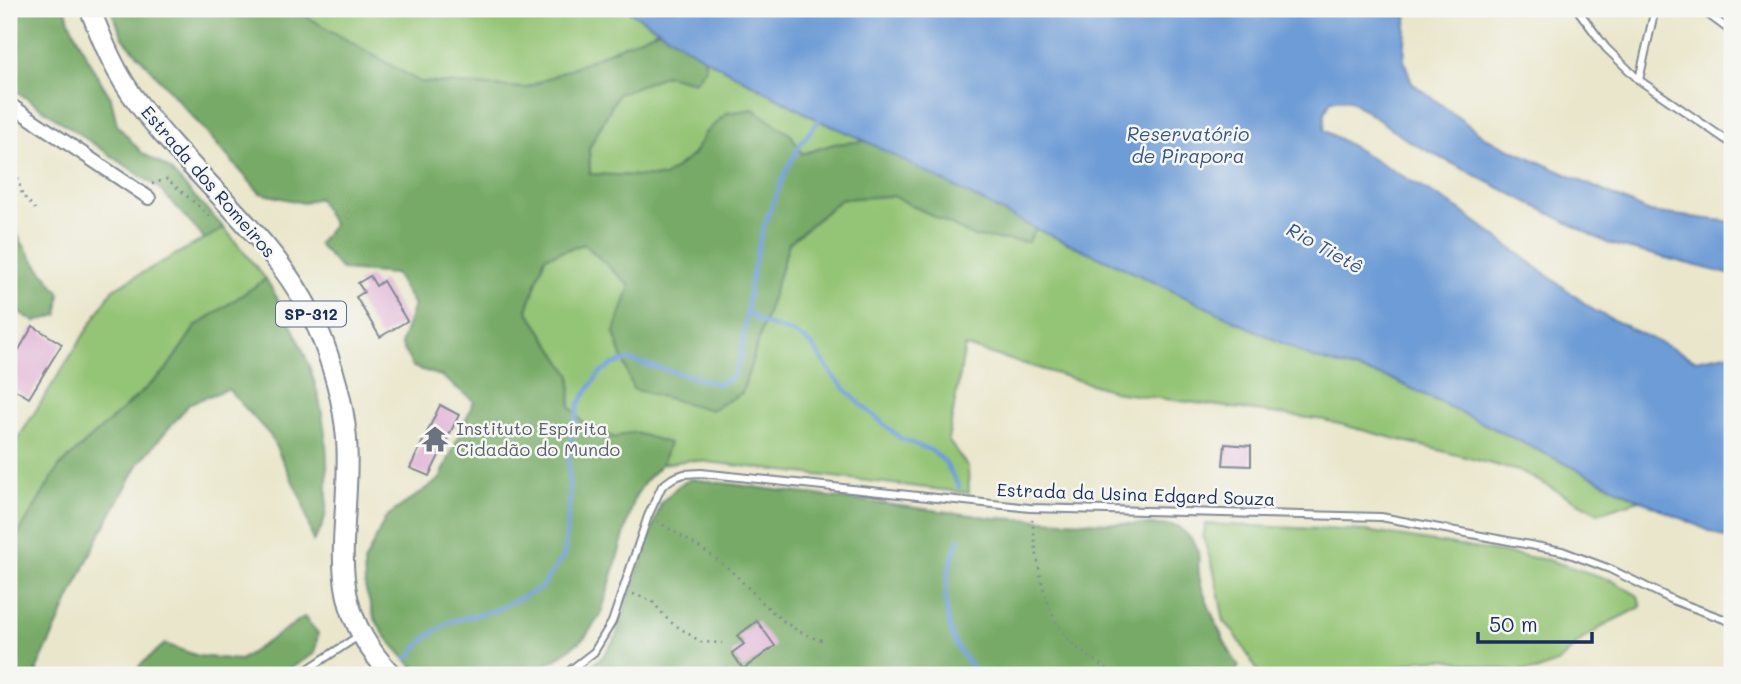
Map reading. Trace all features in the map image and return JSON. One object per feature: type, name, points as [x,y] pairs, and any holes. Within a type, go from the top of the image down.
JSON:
[{"type":"main road","name":"Estrada dos Romeiros","points":[[90,9],[112,62],[136,101],[273,255],[296,287],[322,339],[338,387],[347,450],[342,555],[345,587],[362,634],[371,650],[392,675]]},
{"type":"street","points":[[9,104],[149,198]]},
{"type":"lane","points":[[1577,9],[1606,48],[1639,80],[1732,145]]},
{"type":"lane","points":[[1639,80],[1653,9]]},
{"type":"lane","points":[[1701,9],[1732,32]]},
{"type":"lane","name":"Estrada da Usina Edgard Souza","points":[[564,675],[594,652],[612,622],[648,516],[662,486],[684,474],[701,472],[1030,508],[1381,517],[1562,551],[1610,569],[1675,601],[1732,622]]},
{"type":"lane","points":[[299,675],[362,634]]},
{"type":"path","points":[[9,144],[22,194],[34,209]]},
{"type":"path","points":[[137,190],[167,180],[209,215],[232,206]]},
{"type":"path","points":[[1030,508],[1042,582],[1054,619],[1070,641],[1118,675]]},
{"type":"path","points":[[648,516],[728,569],[788,626],[811,638],[825,641]]},
{"type":"path","points":[[624,591],[652,601],[669,621],[701,642],[722,643]]},
{"type":"path","points":[[398,656],[417,675]]},
{"type":"green space","points":[[9,9],[66,9],[69,21],[92,67],[111,98],[117,125],[141,152],[168,168],[224,228],[205,239],[160,189],[13,89],[18,80],[15,63],[19,42],[9,30]]},
{"type":"green space","points":[[111,9],[293,9],[420,82],[526,88],[659,30],[704,58],[706,68],[694,82],[666,75],[618,94],[589,148],[590,174],[664,177],[693,155],[706,132],[727,113],[753,109],[791,135],[802,154],[834,144],[866,141],[1036,229],[1028,242],[975,237],[893,196],[841,199],[789,243],[742,393],[711,410],[633,389],[614,333],[630,286],[584,244],[545,257],[527,310],[571,376],[570,406],[582,422],[614,438],[632,432],[669,443],[662,464],[646,480],[635,497],[601,614],[585,637],[554,661],[521,673],[420,675],[385,636],[374,617],[365,587],[364,563],[386,517],[440,479],[474,401],[441,376],[413,367],[401,344],[414,305],[395,274],[342,270],[318,244],[333,225],[318,198],[303,203],[260,193],[123,38]]},
{"type":"green space","points":[[293,9],[626,9],[659,30],[526,88],[420,82]]},
{"type":"green space","points":[[704,58],[820,121],[866,141],[834,144],[802,154],[791,135],[706,132],[693,155],[664,177],[590,174],[589,148],[618,94],[666,75],[694,82],[706,68]]},
{"type":"green space","points":[[893,195],[975,237],[1028,242],[1036,229],[1313,358],[1392,379],[1640,500],[1598,513],[1522,472],[1324,420],[1120,393],[965,346],[948,440],[968,467],[969,493],[691,460],[662,464],[668,443],[632,432],[615,438],[582,422],[570,406],[571,376],[527,310],[545,257],[584,244],[631,286],[614,333],[742,393],[789,243],[841,199]]},
{"type":"green space","points":[[9,222],[31,257],[60,293],[58,315],[35,322],[9,306]]},
{"type":"green space","points":[[224,228],[266,279],[196,326],[165,371],[59,467],[9,550],[9,453],[113,289]]},
{"type":"green space","points":[[266,279],[304,353],[320,403],[327,457],[327,494],[325,515],[318,535],[313,541],[302,500],[270,435],[228,389],[190,403],[139,463],[97,540],[36,671],[40,675],[9,675],[9,550],[59,467],[165,371],[196,326]]},
{"type":"green space","points":[[691,479],[995,518],[1177,526],[1188,535],[1197,549],[1202,588],[1218,629],[1239,667],[1233,675],[580,675],[603,656],[615,639],[661,503],[678,486]]},
{"type":"green space","points":[[1206,524],[1366,531],[1548,560],[1611,580],[1638,596],[1641,607],[1580,641],[1559,662],[1536,671],[1501,669],[1444,659],[1420,660],[1368,675],[1260,675],[1234,632],[1224,621],[1214,571],[1203,537]]},
{"type":"green space","points":[[304,617],[318,633],[315,653],[280,675],[136,675],[140,665],[165,644],[198,656],[240,660]]},
{"type":"water","name":"Reservatório de Pirapora","points":[[626,9],[1407,9],[1404,60],[1412,83],[1486,138],[1650,212],[1732,222],[1732,275],[1607,243],[1410,142],[1350,100],[1331,100],[1325,112],[1324,130],[1459,209],[1595,311],[1695,360],[1732,353],[1732,541],[1640,500],[1392,379],[1313,358],[1036,229],[866,141],[820,121],[704,58]]},
{"type":"building","points":[[370,276],[376,286],[383,281],[407,321],[380,337],[356,297],[364,292],[358,283]]},
{"type":"building","points":[[33,326],[62,344],[29,398],[9,386],[9,366]]},
{"type":"building","points":[[440,405],[459,415],[429,476],[410,468]]},
{"type":"building","points":[[1225,444],[1251,446],[1251,466],[1223,465]]},
{"type":"building","points":[[757,621],[775,646],[743,669],[732,653],[744,644],[737,636]]},
{"type":"waterway","points":[[407,659],[428,636],[449,622],[495,610],[541,588],[564,555],[570,497],[568,457],[579,403],[599,374],[613,364],[629,360],[719,384],[733,376],[741,356],[750,285],[762,231],[785,173],[801,143],[821,118]]},
{"type":"waterway","points":[[748,312],[760,322],[796,334],[812,345],[834,377],[855,399],[900,438],[932,451],[945,462],[959,487]]},
{"type":"waterway","points":[[959,539],[948,576],[947,614],[956,645],[979,675]]},
{"type":"place","name":"Instituto Espírita Cidadão do Mundo","points":[[435,439]]},
{"type":"water label","name":"Rio Tietê","points":[[1325,248]]}]
